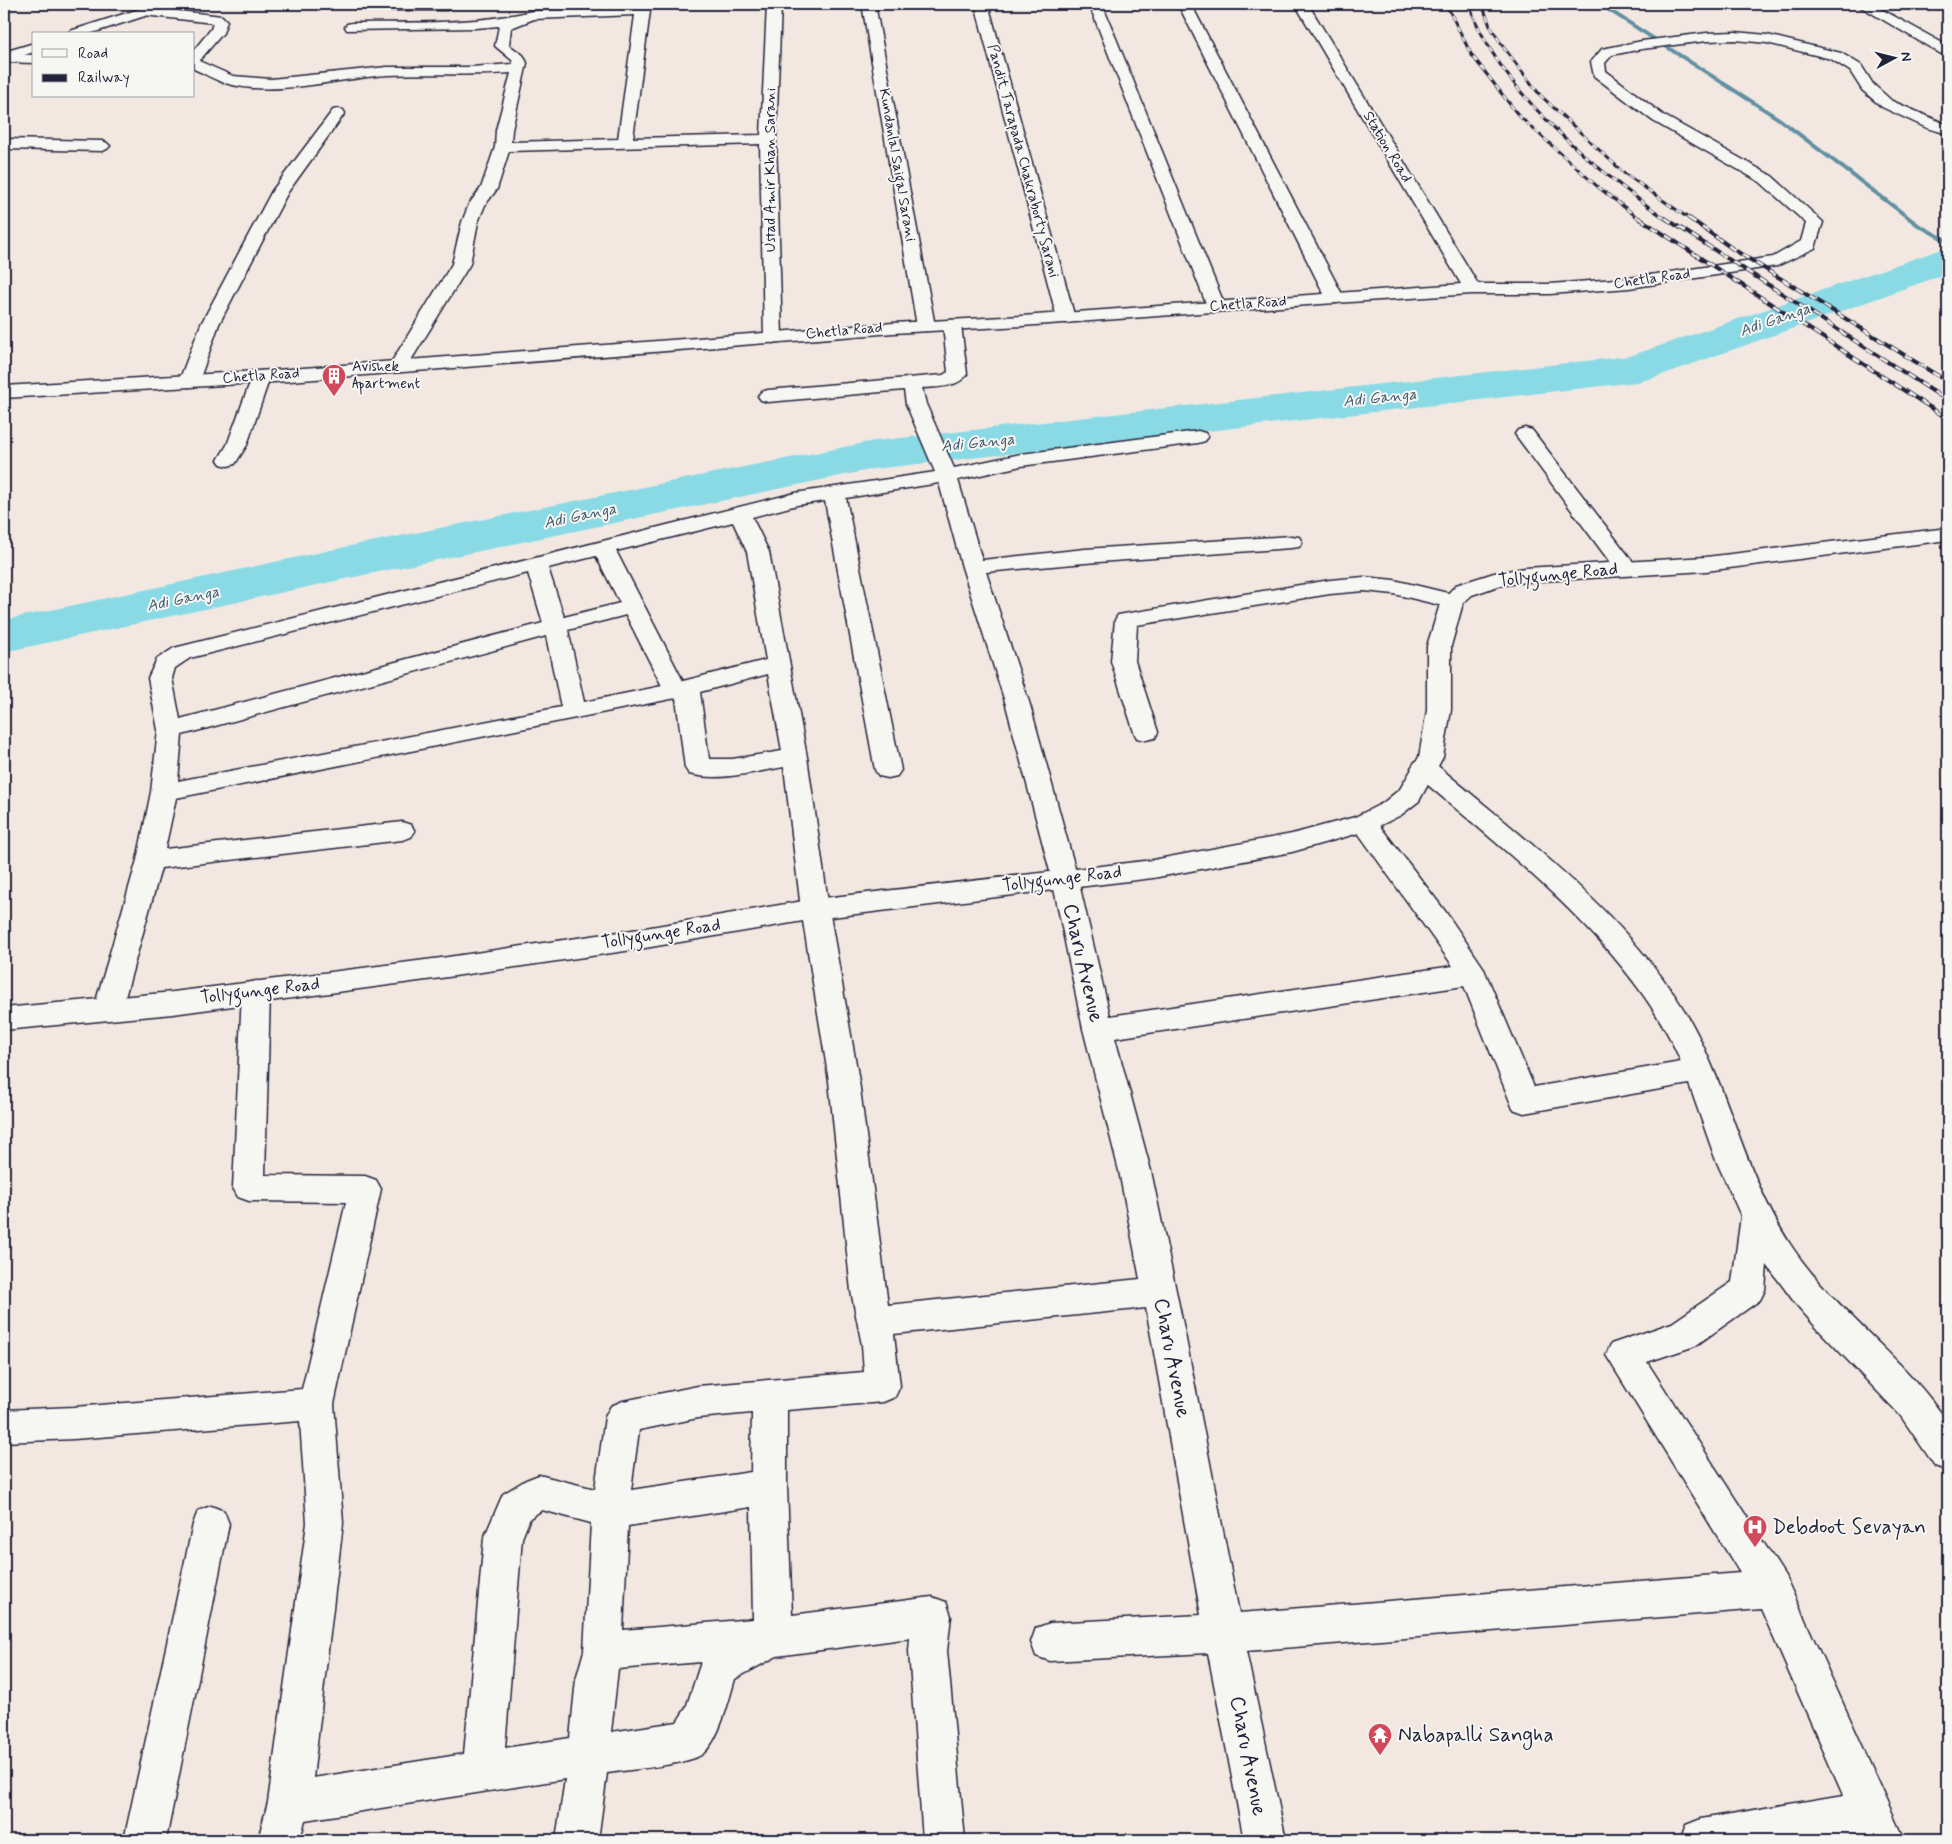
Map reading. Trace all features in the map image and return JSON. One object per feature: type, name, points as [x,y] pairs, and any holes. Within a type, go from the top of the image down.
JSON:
[{"type":"street","points":[[81,32],[168,4]]},
{"type":"street","points":[[356,4],[380,7],[456,6]]},
{"type":"street","name":"Ustad Amir Khan Sarani","points":[[773,337],[768,139],[774,4]]},
{"type":"street","name":"Kundanlal Saigal Sarani","points":[[868,4],[926,326]]},
{"type":"street","name":"Pandit Tarapada Chakraborty Sarani","points":[[981,4],[1066,318]]},
{"type":"street","points":[[1095,4],[1216,306]]},
{"type":"street","points":[[1184,4],[1335,298]]},
{"type":"street","name":"Station Road","points":[[1302,4],[1472,289]]},
{"type":"street","points":[[1862,4],[1948,52]]},
{"type":"street","points":[[352,27],[476,24],[530,12],[643,7],[625,143]]},
{"type":"street","points":[[144,12],[217,19],[220,21],[218,30],[195,57]]},
{"type":"street","points":[[398,366],[461,264],[470,222],[477,204],[489,189],[503,148],[504,130],[520,63],[518,58],[502,46],[505,26],[530,12]]},
{"type":"street","name":"Chetla Road","points":[[4,392],[261,377],[773,337],[1335,298],[1472,289],[1550,289],[1629,283],[1777,260],[1809,244],[1815,222],[1766,179],[1658,118],[1599,73],[1598,62],[1607,52],[1642,45],[1707,37],[1735,36],[1767,39],[1836,56],[1856,68],[1867,87],[1887,104],[1932,125],[1948,130]]},
{"type":"street","points":[[4,57],[32,48]]},
{"type":"street","points":[[4,57],[32,59]]},
{"type":"street","points":[[195,64],[234,81],[266,82],[307,81],[394,71],[468,71],[518,68]]},
{"type":"street","points":[[190,381],[210,324],[280,191],[338,113]]},
{"type":"street","points":[[503,148],[768,139]]},
{"type":"street","points":[[4,144],[102,146]]},
{"type":"street","points":[[768,396],[947,380],[958,374],[952,325]]},
{"type":"street","points":[[228,460],[237,445],[261,377]]},
{"type":"street","name":"Charu Avenue","points":[[912,384],[916,404],[945,474],[1018,705],[1065,879],[1098,1029],[1135,1171],[1225,1633],[1238,1711],[1266,1840]]},
{"type":"street","points":[[1525,434],[1626,568]]},
{"type":"street","points":[[108,1008],[150,860],[164,792],[170,730],[160,678],[165,664],[182,652],[795,499],[1021,460],[1198,438]]},
{"type":"street","points":[[834,492],[888,770]]},
{"type":"street","points":[[577,1840],[590,1756],[596,1679],[603,1651],[610,1511],[623,1417],[698,1402],[883,1386],[868,1291],[844,1080],[815,909],[795,757],[758,552],[740,514]]},
{"type":"street","name":"Tollygunge Road","points":[[4,1019],[173,1003],[441,968],[620,942],[815,909],[1153,869],[1292,843],[1364,823],[1392,809],[1410,795],[1431,757],[1439,710],[1439,646],[1452,600],[1464,590],[1494,580],[1525,575],[1706,564],[1948,534]]},
{"type":"street","points":[[973,566],[1085,556],[1291,542]]},
{"type":"street","points":[[603,548],[633,606],[681,689],[698,768],[732,767],[795,757]]},
{"type":"street","points":[[536,564],[556,627],[574,712]]},
{"type":"street","points":[[1146,732],[1123,661],[1126,620],[1330,587],[1364,584],[1394,587],[1452,600]]},
{"type":"street","points":[[170,730],[633,606]]},
{"type":"street","points":[[164,792],[574,712],[681,689],[779,664]]},
{"type":"street","points":[[1424,768],[1551,876],[1597,921],[1659,994],[1680,1029],[1700,1070],[1726,1144],[1757,1214],[1786,1267],[1821,1311],[1906,1396],[1942,1442],[1948,1454]]},
{"type":"street","points":[[1364,823],[1435,918],[1473,974],[1524,1101],[1700,1070]]},
{"type":"street","points":[[150,860],[402,831]]},
{"type":"street","points":[[1098,1029],[1473,974]]},
{"type":"street","points":[[256,992],[249,1188],[365,1189],[316,1404],[325,1523],[289,1802],[279,1840]]},
{"type":"street","points":[[1701,1840],[1878,1826],[1772,1589],[1623,1355],[1684,1335],[1748,1290],[1757,1214]]},
{"type":"street","points":[[874,1321],[1159,1292]]},
{"type":"street","points":[[770,1396],[769,1487],[773,1637]]},
{"type":"street","points":[[4,1426],[74,1423],[316,1404]]},
{"type":"street","points":[[483,1772],[503,1538],[516,1506],[539,1492],[610,1511],[769,1487]]},
{"type":"street","points":[[145,1840],[211,1524]]},
{"type":"street","points":[[1050,1642],[1225,1633],[1772,1589]]},
{"type":"street","points":[[603,1651],[773,1637],[932,1616],[928,1651],[944,1840]]},
{"type":"street","points":[[289,1802],[688,1740],[703,1719],[719,1666],[773,1637]]},
{"type":"waterway","points":[[1596,4],[1606,8],[1779,119],[1918,225],[1948,242]]},
{"type":"waterway","name":"Adi Ganga","points":[[4,636],[345,563],[874,455],[1637,369],[1948,259]]},
{"type":"railway","points":[[1446,4],[1471,54],[1519,116],[1598,187],[1641,220]]},
{"type":"railway","points":[[1469,4],[1483,36],[1502,67],[1525,97],[1580,152],[1609,177],[1667,220]]},
{"type":"railway","points":[[1482,4],[1490,26],[1504,48],[1540,95],[1624,173],[1691,220]]},
{"type":"railway","points":[[1639,218],[1948,419]]},
{"type":"railway","points":[[1665,218],[1948,401]]},
{"type":"railway","points":[[1689,218],[1733,249],[1948,382]]},
{"type":"place","name":"Avishek Apartment","points":[[334,397]]},
{"type":"place","name":"Debdoot Sevayan","points":[[1755,1548]]},
{"type":"place","name":"Nabapalli Sangha","points":[[1380,1756]]}]
